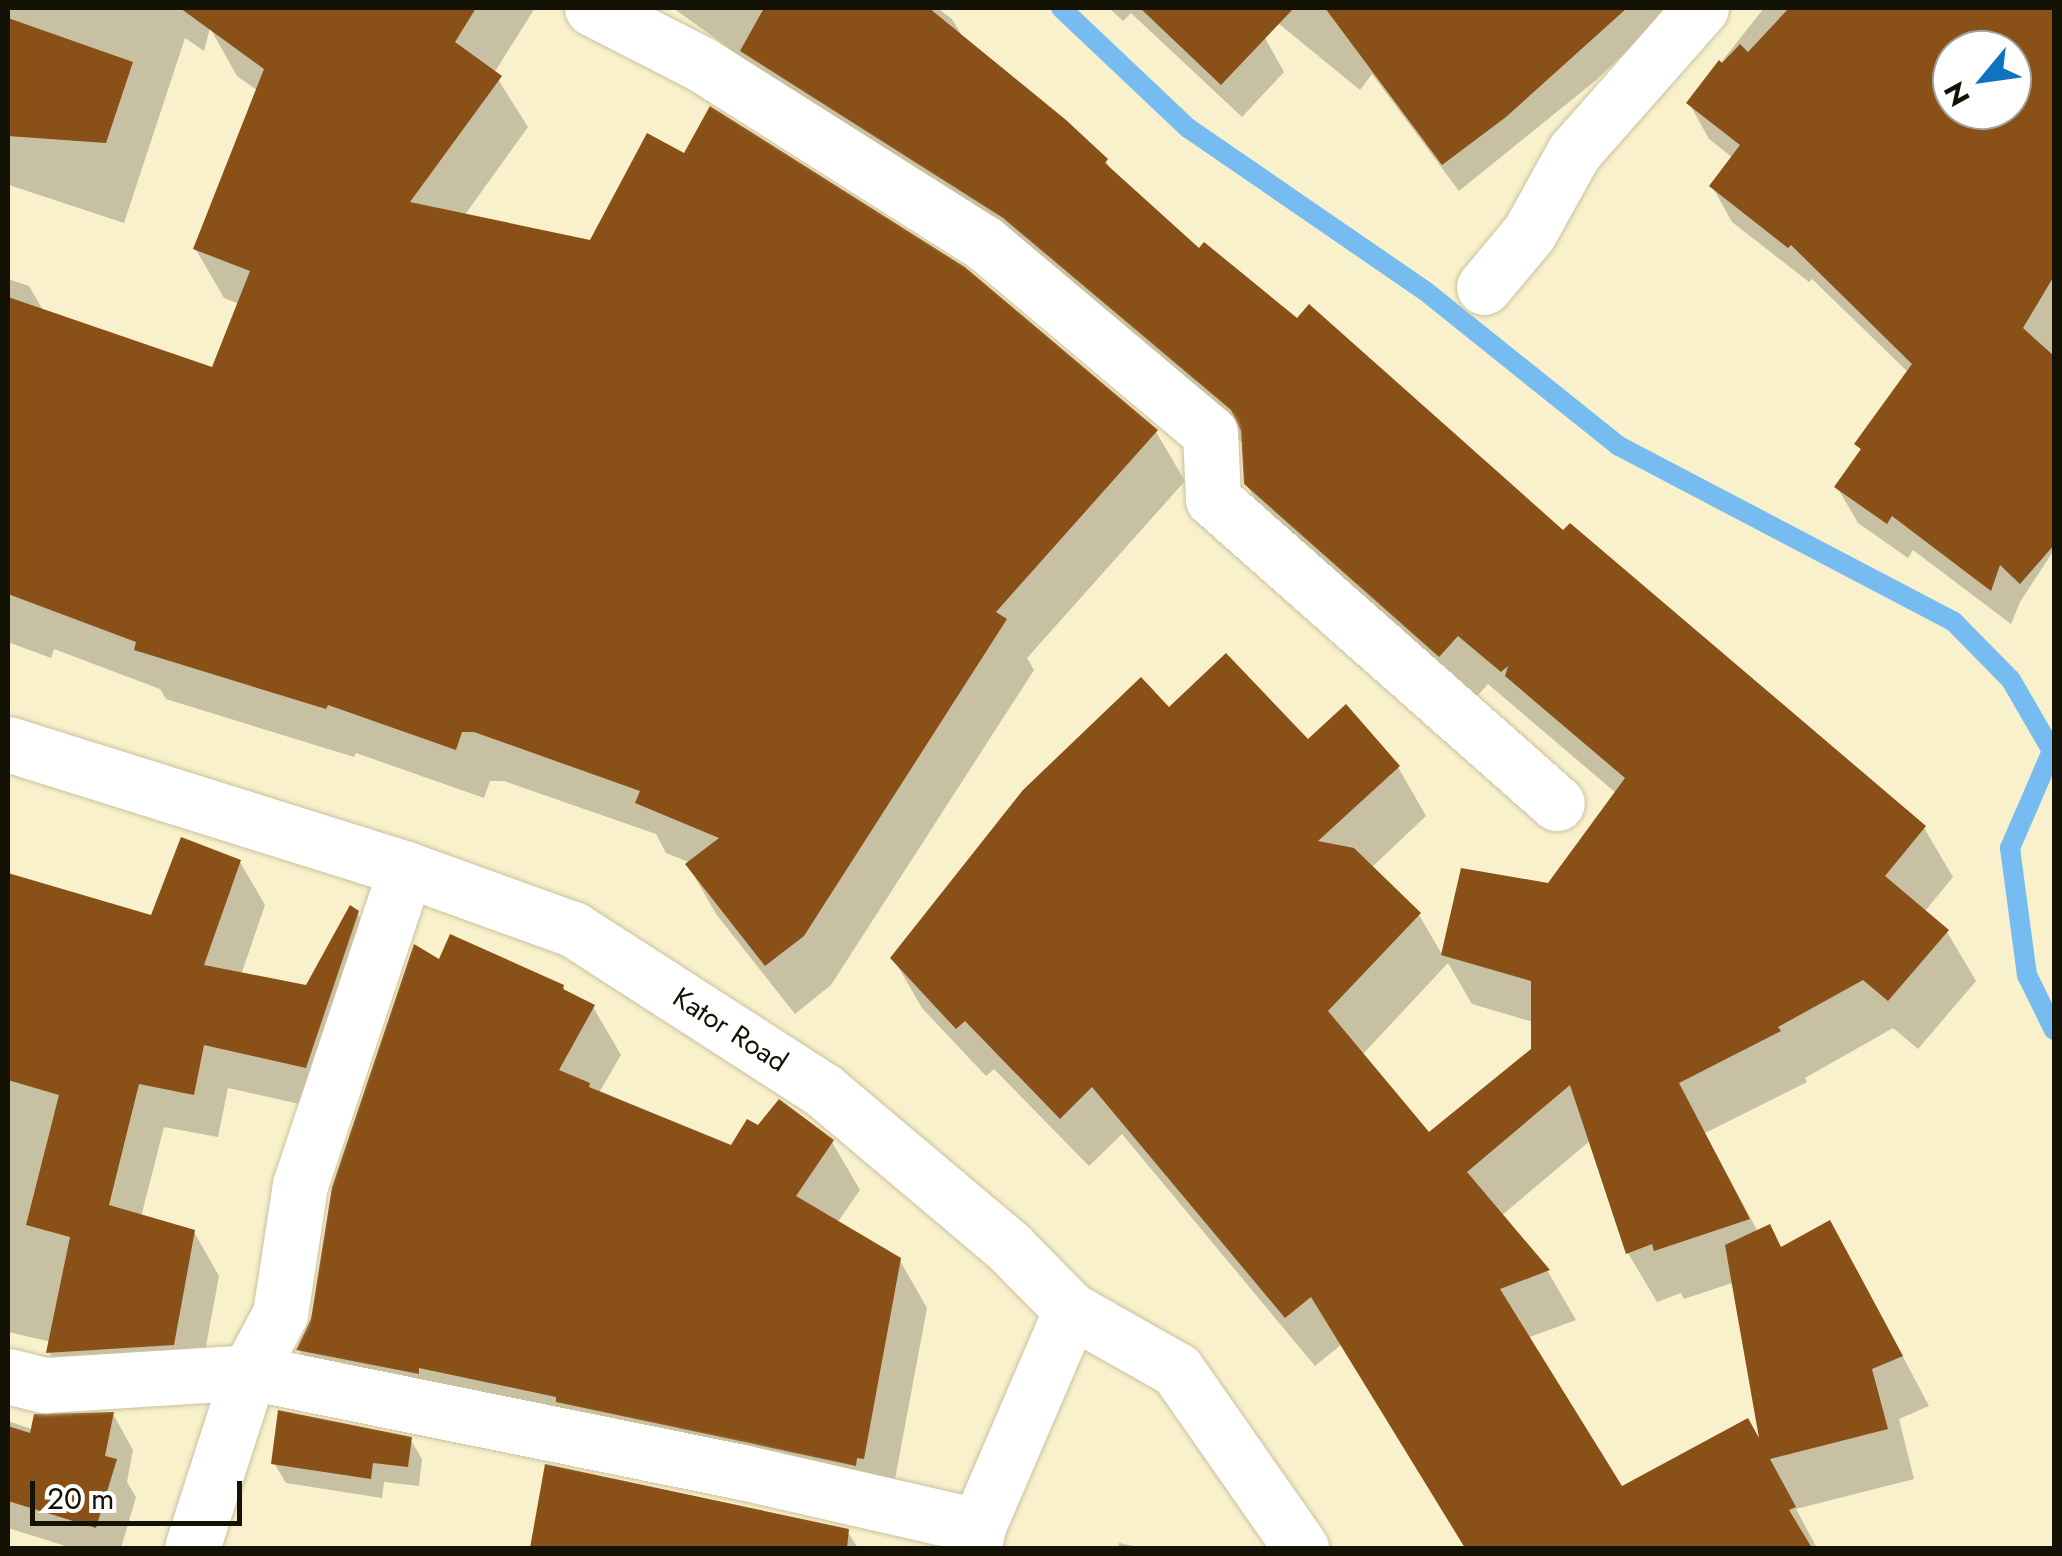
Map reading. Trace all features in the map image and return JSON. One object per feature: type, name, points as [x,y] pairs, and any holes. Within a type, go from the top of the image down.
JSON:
[{"type":"street","points":[[592,8],[700,64],[982,242],[1210,432],[1213,499],[1557,803]]},
{"type":"street","points":[[1484,287],[1529,233],[1574,152],[1701,8]]},
{"type":"street","name":"Kator Road","points":[[8,744],[406,869],[572,929],[809,1081],[1009,1247],[1071,1310],[1178,1370],[1301,1548]]},
{"type":"street","points":[[192,1548],[249,1372],[280,1314],[300,1185],[406,869]]},
{"type":"street","points":[[8,1376],[45,1385],[249,1372],[742,1472],[976,1537],[1071,1310]]},
{"type":"building","points":[[180,8],[476,8],[455,42],[502,76],[410,202],[590,240],[647,133],[684,153],[710,106],[965,267],[1158,430],[996,612],[1007,619],[804,936],[765,966],[685,864],[719,838],[635,803],[640,791],[474,732],[462,732],[456,750],[328,705],[326,709],[134,650],[136,642],[8,594],[8,297],[212,367],[250,271],[193,249],[264,69]]},
{"type":"building","points":[[764,8],[929,8],[1066,120],[1108,159],[1105,163],[1199,248],[1204,242],[1297,318],[1309,304],[1563,530],[1570,523],[1926,826],[1885,876],[1949,930],[1888,1001],[1863,980],[1778,1027],[1781,1031],[1679,1083],[1750,1219],[1654,1251],[1652,1244],[1626,1254],[1570,1085],[1467,1172],[1550,1270],[1500,1289],[1622,1486],[1748,1418],[1759,1438],[1725,1245],[1770,1224],[1781,1247],[1830,1220],[1903,1356],[1872,1369],[1888,1429],[1770,1459],[1796,1507],[1789,1510],[1812,1548],[1465,1548],[1311,1297],[1285,1318],[1092,1087],[1060,1119],[965,1021],[956,1029],[890,958],[1023,790],[1141,677],[1169,707],[1226,653],[1308,739],[1346,704],[1400,766],[1318,841],[1354,848],[1421,913],[1328,1011],[1429,1132],[1531,1049],[1531,981],[1441,955],[1461,868],[1548,883],[1625,778],[1505,676],[1508,666],[1501,672],[1458,636],[1439,657],[1244,484],[1241,431],[1231,410],[1003,218],[740,51]]},
{"type":"building","points":[[1140,8],[1294,8],[1221,85]]},
{"type":"building","points":[[1325,8],[1627,8],[1506,117],[1442,165]]},
{"type":"building","points":[[1789,8],[2054,8],[2054,276],[2023,328],[2054,356],[2054,545],[2020,584],[2000,565],[1991,591],[1892,516],[1887,524],[1834,487],[1861,449],[1854,444],[1912,364],[1791,245],[1788,248],[1709,186],[1740,145],[1686,103],[1719,60],[1722,63],[1740,44],[1748,52]]},
{"type":"building","points":[[8,18],[133,62],[106,143],[8,136]]},
{"type":"building","points":[[181,837],[241,860],[204,965],[306,985],[350,905],[359,911],[306,1068],[204,1045],[194,1095],[139,1084],[109,1205],[195,1230],[174,1345],[46,1353],[70,1237],[26,1225],[59,1095],[8,1080],[8,873],[151,915]]},
{"type":"building","points":[[450,934],[564,985],[563,989],[595,1005],[559,1070],[590,1083],[589,1087],[731,1145],[747,1119],[758,1125],[779,1099],[834,1140],[796,1196],[901,1258],[864,1459],[857,1458],[856,1466],[556,1402],[556,1397],[419,1368],[419,1374],[296,1350],[311,1319],[332,1187],[414,944],[439,959]]},
{"type":"building","points":[[278,1410],[412,1437],[408,1467],[373,1463],[371,1479],[271,1464]]},
{"type":"building","points":[[114,1412],[105,1456],[117,1459],[96,1528],[8,1501],[8,1426],[30,1433],[34,1414]]},
{"type":"building","points":[[545,1464],[849,1529],[847,1548],[530,1548]]},
{"type":"waterway","points":[[1061,8],[1188,128],[1424,290],[1619,446],[1954,622],[2011,680],[2052,751],[2010,848],[2027,975],[2054,1030]]}]
